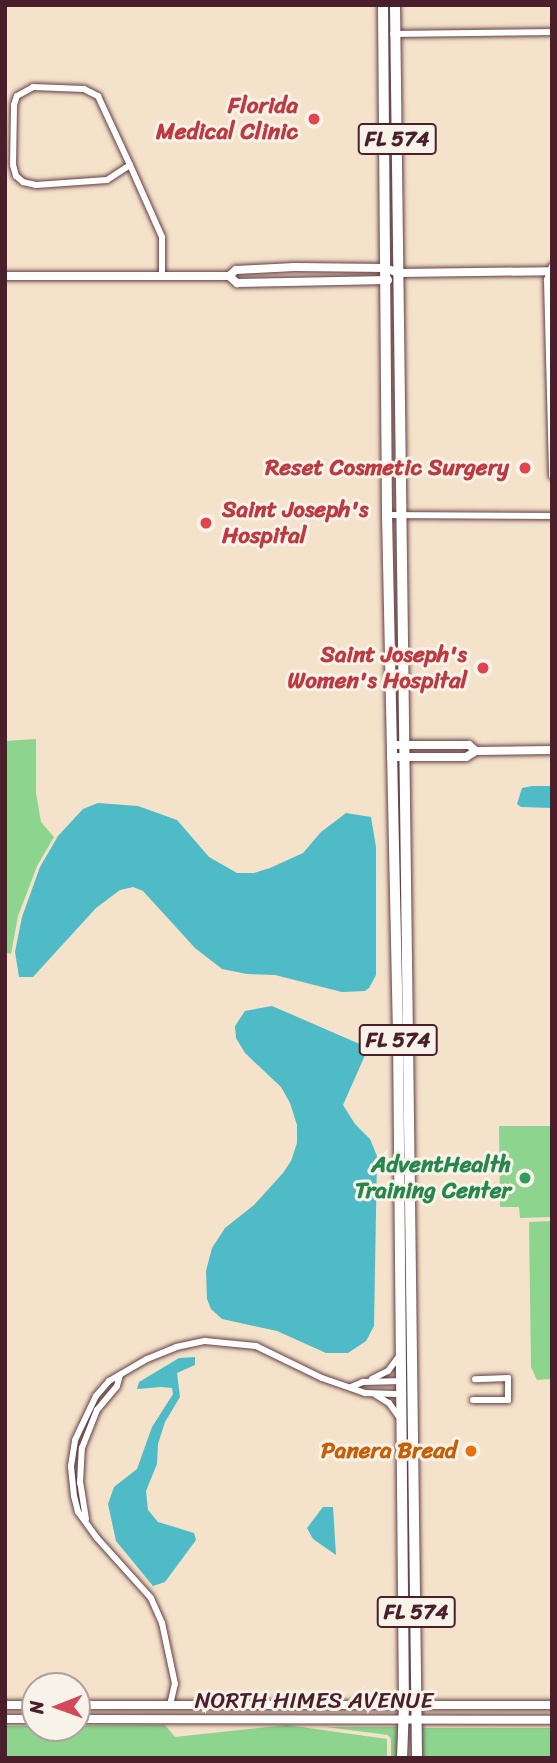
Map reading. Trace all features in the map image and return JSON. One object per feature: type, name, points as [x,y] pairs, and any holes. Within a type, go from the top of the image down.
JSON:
[{"type":"main road","name":"FL 574","points":[[383,5],[387,515],[398,1016],[404,1706],[402,1758]]},
{"type":"main road","name":"FL 574","points":[[396,5],[400,515],[415,1401],[417,1758]]},
{"type":"street","points":[[383,34],[552,32]]},
{"type":"street","points":[[130,165],[107,180],[36,185],[23,182],[16,176],[13,166],[14,105],[17,96],[33,87],[91,90],[98,96],[130,165],[162,237],[162,276]]},
{"type":"street","points":[[5,276],[229,276],[236,270],[295,267],[385,268],[399,273],[551,269],[547,280],[552,476]]},
{"type":"street","points":[[229,276],[237,283],[385,282],[399,273]]},
{"type":"street","points":[[387,515],[552,516]]},
{"type":"street","points":[[391,745],[469,745],[477,751]]},
{"type":"street","points":[[391,757],[466,757],[477,751],[552,750]]},
{"type":"street","points":[[170,1705],[175,1684],[162,1623],[151,1598],[97,1538],[78,1511],[72,1486],[75,1440],[96,1396],[110,1381],[147,1359],[176,1347],[205,1341],[223,1341],[267,1350],[322,1378],[390,1403],[401,1420]]},
{"type":"street","points":[[351,1387],[388,1371],[400,1353]]},
{"type":"street","points":[[473,1400],[508,1400],[508,1378],[475,1379]]},
{"type":"street","points":[[367,1393],[401,1387],[414,1379]]},
{"type":"street","points":[[366,1381],[401,1387],[415,1401]]},
{"type":"street","name":"NORTH HIMES AVENUE","points":[[91,1705],[552,1706]]},
{"type":"street","name":"NORTH HIMES AVENUE","points":[[91,1719],[552,1720]]},
{"type":"green space","points":[[36,739],[36,793],[41,822],[54,837],[37,866],[18,916],[11,954],[5,952],[5,741]]},
{"type":"green space","name":"AdventHealth Training Center","points":[[499,1126],[552,1126],[552,1217],[520,1218],[519,1207],[500,1207]]},
{"type":"green space","points":[[552,1221],[552,1379],[537,1380],[531,1367],[529,1222]]},
{"type":"green space","points":[[91,1725],[165,1725],[175,1737],[287,1725],[387,1739],[387,1758],[5,1758],[5,1726],[21,1726],[21,1742],[91,1742]]},
{"type":"green space","points":[[326,1727],[399,1727],[397,1758],[391,1758],[391,1739],[388,1735]]},
{"type":"green space","points":[[422,1728],[552,1728],[552,1758],[422,1758]]},
{"type":"water","points":[[552,786],[552,808],[521,807],[517,804],[522,788]]},
{"type":"water","points":[[98,803],[138,806],[177,820],[209,857],[237,873],[254,873],[303,853],[321,832],[346,813],[371,817],[376,847],[376,975],[369,988],[365,991],[342,992],[275,975],[247,974],[222,969],[195,948],[143,891],[133,887],[120,890],[96,908],[33,977],[19,977],[15,952],[22,917],[40,867],[58,836],[83,809]]},
{"type":"water","points":[[272,1006],[362,1045],[366,1053],[343,1105],[355,1124],[370,1139],[377,1156],[374,1326],[366,1341],[348,1353],[326,1353],[277,1331],[222,1319],[211,1309],[207,1299],[206,1271],[212,1248],[225,1228],[254,1205],[283,1173],[291,1161],[297,1143],[297,1125],[281,1087],[245,1053],[236,1038],[235,1026],[245,1011]]},
{"type":"water","points":[[195,1357],[195,1365],[177,1373],[180,1397],[165,1422],[158,1444],[157,1464],[146,1491],[148,1510],[158,1522],[194,1533],[196,1540],[165,1582],[153,1586],[116,1541],[108,1504],[114,1487],[137,1469],[152,1427],[173,1394],[172,1388],[137,1389],[139,1382],[179,1358]]},
{"type":"water","points":[[323,1507],[333,1507],[336,1555],[313,1539],[307,1528]]},
{"type":"place","name":"Florida Medical Clinic","points":[[314,119]]},
{"type":"place","name":"Reset Cosmetic Surgery","points":[[525,468]]},
{"type":"place","name":"Saint Joseph's Hospital","points":[[206,523]]},
{"type":"place","name":"Saint Joseph's Women's Hospital","points":[[483,668]]},
{"type":"place","name":"AdventHealth Training Center","points":[[525,1178]]},
{"type":"place","name":"Panera Bread","points":[[471,1451]]}]
